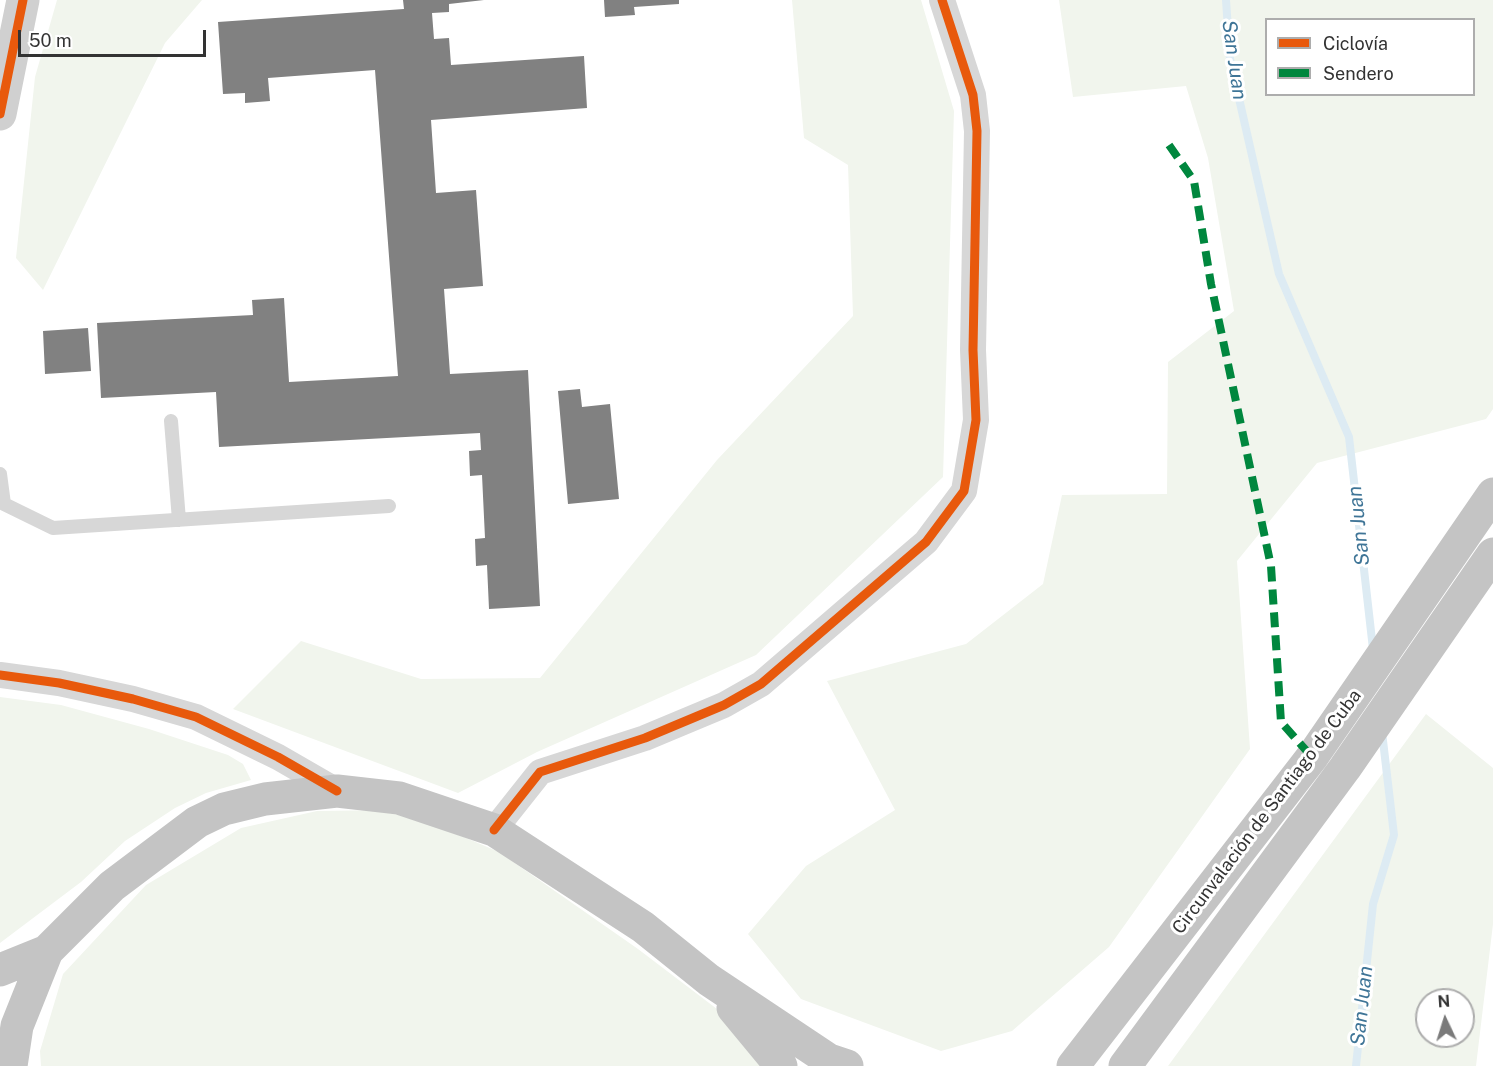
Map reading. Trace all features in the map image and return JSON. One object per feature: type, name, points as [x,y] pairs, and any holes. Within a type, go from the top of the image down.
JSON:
[{"type":"highway","name":"Circunvalación de Santiago de Cuba","points":[[1072,1066],[1312,757],[1493,494]]},
{"type":"highway","name":"Circunvalación de Santiago de Cuba","points":[[1125,1066],[1345,768],[1493,554]]},
{"type":"highway","points":[[0,970],[47,951],[112,886],[197,822],[224,809],[265,799],[337,791],[399,798],[494,830],[643,927],[709,980],[838,1064]]},
{"type":"highway","points":[[11,1066],[17,1026],[47,951]]},
{"type":"highway","points":[[709,980],[782,1066]]},
{"type":"street","points":[[0,114],[23,0]]},
{"type":"street","points":[[494,830],[540,772],[645,738],[724,705],[762,684],[926,542],[964,491],[976,420],[973,350],[976,132],[973,95],[942,0]]},
{"type":"street","points":[[0,675],[58,683],[112,694],[196,717],[279,757],[337,791]]},
{"type":"lane","points":[[171,421],[179,520]]},
{"type":"lane","points":[[0,474],[4,504],[53,528],[389,506]]},
{"type":"shaded area","points":[[57,0],[202,0],[165,43],[43,290],[16,258],[35,77]]},
{"type":"shaded area","points":[[792,0],[921,0],[954,111],[943,477],[756,655],[537,752],[458,793],[233,709],[301,641],[421,679],[540,678],[717,460],[853,316],[848,165],[804,138]]},
{"type":"shaded area","points":[[1059,0],[1493,0],[1493,409],[1486,419],[1317,463],[1237,561],[1250,749],[1109,947],[1012,1031],[941,1051],[801,999],[748,934],[806,866],[895,810],[827,681],[966,644],[1043,584],[1062,495],[1167,494],[1168,362],[1234,311],[1208,158],[1186,86],[1073,97]]},
{"type":"shaded area","points":[[0,697],[61,705],[149,729],[228,755],[243,764],[251,780],[206,793],[175,808],[125,841],[81,882],[0,943]]},
{"type":"shaded area","points":[[1426,714],[1493,768],[1493,924],[1476,1066],[1168,1066]]},
{"type":"shaded area","points":[[387,810],[443,828],[499,852],[638,949],[717,1009],[762,1066],[41,1066],[40,1051],[63,974],[146,885],[241,828],[317,811]]},
{"type":"building","points":[[403,0],[484,0],[449,4],[449,12],[432,13],[434,39],[449,38],[451,65],[584,56],[587,108],[431,120],[436,193],[476,190],[483,286],[444,289],[450,374],[528,370],[540,606],[489,609],[487,565],[476,566],[475,539],[485,538],[482,475],[470,476],[469,451],[481,450],[480,433],[219,447],[216,392],[101,398],[97,323],[253,315],[252,300],[284,298],[289,382],[398,376],[375,70],[268,78],[270,101],[245,103],[245,93],[223,94],[218,22],[404,9]]},
{"type":"building","points":[[604,0],[679,0],[679,4],[634,7],[635,15],[605,17]]},
{"type":"building","points":[[88,328],[91,371],[45,374],[43,331]]},
{"type":"building","points":[[580,389],[582,407],[610,404],[619,499],[568,504],[558,391]]},
{"type":"waterway","name":"San Juan","points":[[1226,0],[1230,59],[1279,274],[1349,437],[1373,649]]},
{"type":"waterway","name":"San Juan","points":[[1356,1066],[1373,904],[1394,835],[1382,732]]},
{"type":"marked path","points":[[1169,145],[1194,181],[1211,284],[1271,566],[1281,722],[1312,757]]},
{"type":"cycle path","points":[[0,114],[23,0]]},
{"type":"cycle path","points":[[494,830],[540,772],[645,738],[724,705],[761,684],[926,542],[964,491],[976,420],[973,350],[977,131],[973,95],[942,0]]},
{"type":"cycle path","points":[[0,675],[59,683],[133,699],[196,717],[278,757],[337,791]]}]
